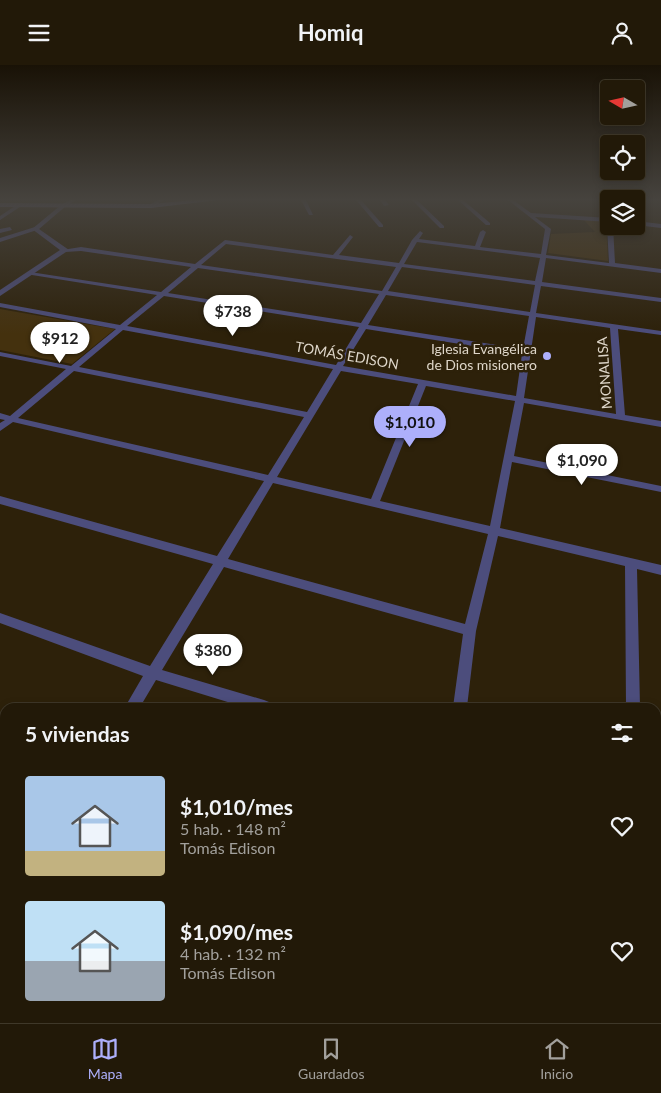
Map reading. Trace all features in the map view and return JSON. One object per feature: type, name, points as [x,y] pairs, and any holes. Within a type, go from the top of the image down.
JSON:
[{"type":"street","points":[[57,245],[65,250]]},
{"type":"street","points":[[0,429],[221,245]]},
{"type":"street","points":[[250,245],[661,300]]},
{"type":"street","points":[[335,256],[344,245]]},
{"type":"street","points":[[134,703],[412,245]]},
{"type":"street","points":[[451,245],[661,271]]},
{"type":"street","points":[[461,703],[470,631],[494,531],[520,399],[526,352],[545,245]]},
{"type":"street","points":[[611,245],[612,265]]},
{"type":"street","points":[[0,294],[65,250],[81,249],[661,333]]},
{"type":"street","points":[[32,273],[526,352]]},
{"type":"street","name":"TOMÁS EDISON","points":[[0,305],[339,368],[661,424]]},
{"type":"street","name":"MONALISA","points":[[614,327],[621,417]]},
{"type":"street","points":[[0,354],[309,415]]},
{"type":"street","points":[[374,504],[423,383]]},
{"type":"street","points":[[0,416],[661,570]]},
{"type":"street","points":[[507,458],[661,489]]},
{"type":"street","points":[[0,500],[470,631]]},
{"type":"street","points":[[631,564],[633,703]]},
{"type":"street","points":[[0,618],[153,673],[251,703]]},
{"type":"shaded area","points":[[549,245],[607,245],[608,261],[548,253]]},
{"type":"shaded area","points":[[0,309],[115,329],[72,364],[0,350]]},
{"type":"place","name":"Iglesia Evangélica de Dios misionero","points":[[547,356]]}]
